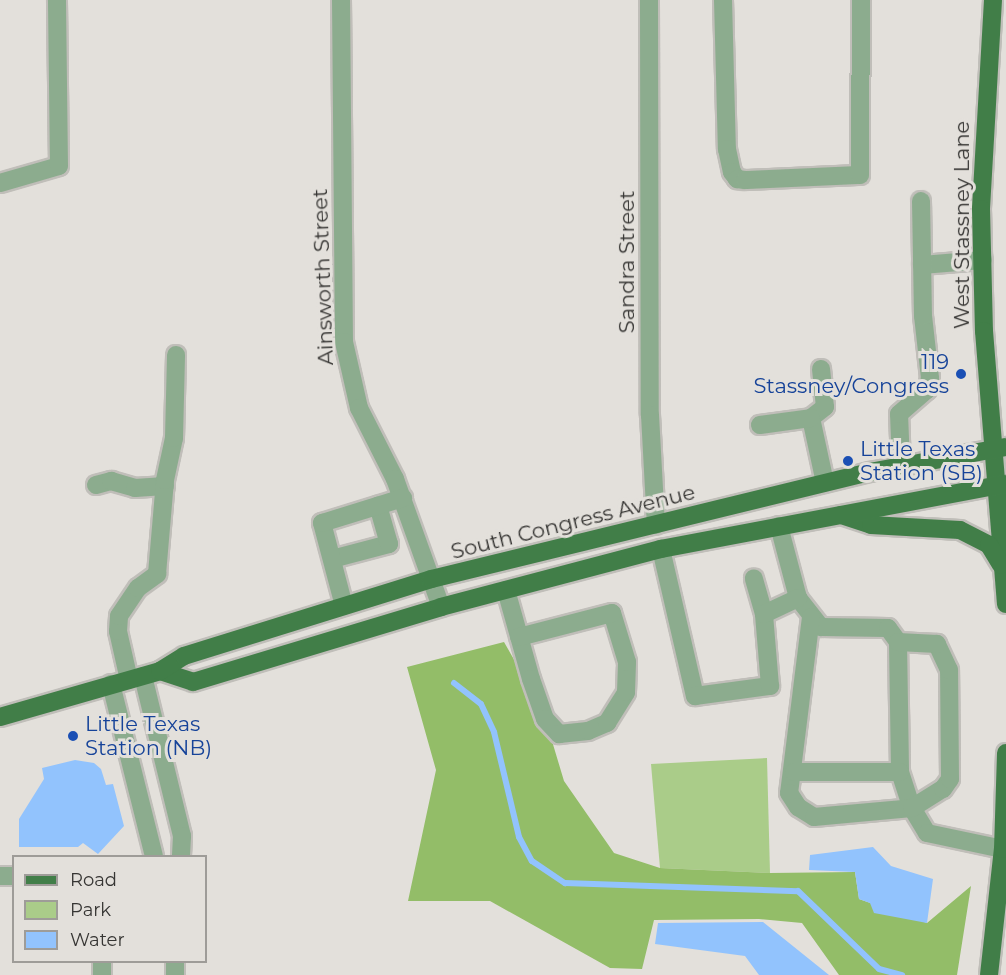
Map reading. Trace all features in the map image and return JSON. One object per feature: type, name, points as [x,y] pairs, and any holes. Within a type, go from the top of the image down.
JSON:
[{"type":"main road","name":"West Stassney Lane","points":[[993,0],[985,104],[982,260],[999,449],[1006,604]]},
{"type":"main road","name":"South Congress Avenue","points":[[0,717],[136,678],[184,656],[431,579],[901,465],[999,449]]},
{"type":"main road","points":[[136,678],[193,682],[441,607],[661,549],[1000,485]]},
{"type":"main road","points":[[840,515],[871,525],[960,530],[989,545],[1004,572]]},
{"type":"main road","points":[[989,975],[1003,849],[1006,753]]},
{"type":"street","points":[[0,183],[59,166],[57,0]]},
{"type":"street","name":"Ainsworth Street","points":[[341,0],[344,342],[359,408],[403,498],[441,607]]},
{"type":"street","name":"Sandra Street","points":[[649,0],[650,415],[656,525]]},
{"type":"street","points":[[723,0],[727,149],[737,179],[860,175],[861,0]]},
{"type":"street","points":[[901,465],[899,414],[927,390],[930,378],[922,265],[921,201]]},
{"type":"street","points":[[922,265],[982,260]]},
{"type":"street","points":[[176,355],[174,438],[165,486],[157,574],[138,588],[119,616],[118,632],[136,678],[183,836],[181,855]]},
{"type":"street","points":[[760,425],[811,418],[825,407],[821,369]]},
{"type":"street","points":[[811,418],[825,483]]},
{"type":"street","points":[[96,485],[111,481],[135,488],[165,486]]},
{"type":"street","points":[[344,606],[322,523],[403,498]]},
{"type":"street","points":[[332,559],[389,544],[378,506]]},
{"type":"street","points":[[779,526],[798,598],[821,627],[888,628],[898,642],[900,772],[912,808],[927,833],[1003,849]]},
{"type":"street","points":[[661,549],[695,696],[770,686],[764,615],[754,578]]},
{"type":"street","points":[[506,590],[519,637],[545,719],[559,734],[588,731],[607,723],[626,692],[627,662],[612,613],[519,637]]},
{"type":"street","points":[[764,615],[798,598]]},
{"type":"street","points":[[812,617],[805,646],[794,772],[789,793],[798,807],[814,817],[912,808],[943,789],[950,779],[949,670],[937,644],[898,642]]},
{"type":"street","points":[[136,678],[154,855]]},
{"type":"street","points":[[794,772],[900,772]]},
{"type":"green space","points":[[504,642],[543,711],[564,781],[614,853],[660,868],[770,873],[855,872],[859,899],[927,923],[971,886],[957,975],[839,975],[802,923],[759,919],[654,920],[642,969],[610,968],[490,901],[408,901],[436,770],[407,667]]},
{"type":"green space","points":[[767,758],[770,873],[660,868],[651,764]]},
{"type":"water","points":[[75,760],[94,763],[101,769],[106,785],[113,784],[124,826],[98,854],[83,843],[78,847],[19,847],[19,819],[44,779],[42,768]]},
{"type":"water","points":[[873,847],[891,866],[933,879],[927,923],[874,913],[870,903],[859,899],[855,872],[809,870],[810,855]]},
{"type":"water","points":[[763,922],[829,975],[759,975],[745,956],[655,944],[658,923]]},
{"type":"waterway","points":[[454,683],[481,704],[494,732],[519,837],[532,861],[565,883],[798,891],[879,969],[902,975]]},
{"type":"place","name":"119 Stassney/Congress","points":[[961,374]]},
{"type":"place","name":"Little Texas Station (SB)","points":[[848,461]]},
{"type":"place","name":"Little Texas Station (NB)","points":[[73,736]]}]
